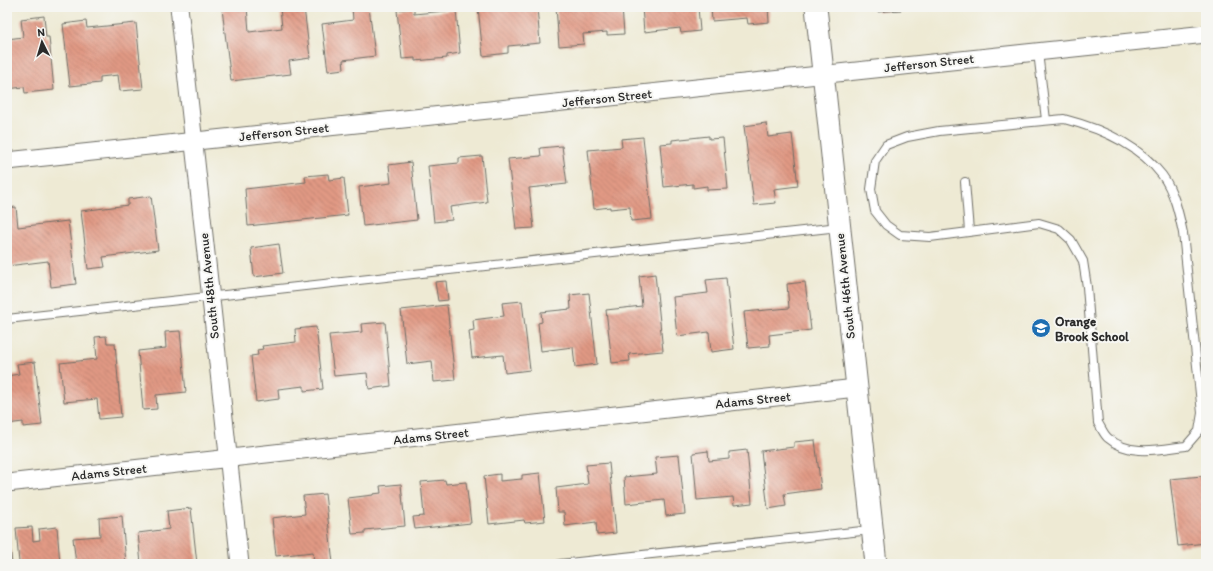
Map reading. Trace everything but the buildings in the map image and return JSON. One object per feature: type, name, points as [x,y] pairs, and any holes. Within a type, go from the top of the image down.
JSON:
[{"type":"street","name":"South 48th Avenue","points":[[179,7],[240,564]]},
{"type":"street","name":"South 46th Avenue","points":[[816,7],[876,564]]},
{"type":"street","name":"Jefferson Street","points":[[7,162],[1206,34]]},
{"type":"street","name":"Adams Street","points":[[7,483],[856,388]]},
{"type":"lane","points":[[1038,52],[1046,120]]},
{"type":"lane","points":[[1064,119],[1089,126],[1116,138],[1142,156],[1162,175],[1177,206],[1183,233],[1202,413],[1199,431],[1186,446],[1140,451],[1133,450],[1107,438],[1098,423],[1083,261],[1071,240],[1059,229],[1039,223],[969,231],[930,236],[900,235],[886,226],[876,211],[870,189],[874,161],[886,145],[907,136],[1064,119]]},
{"type":"lane","points":[[965,182],[969,231]]},
{"type":"lane","points":[[7,319],[839,227]]},
{"type":"lane","points":[[560,564],[872,530]]},
{"type":"place","name":"Orange Brook School","points":[[1041,328]]}]
